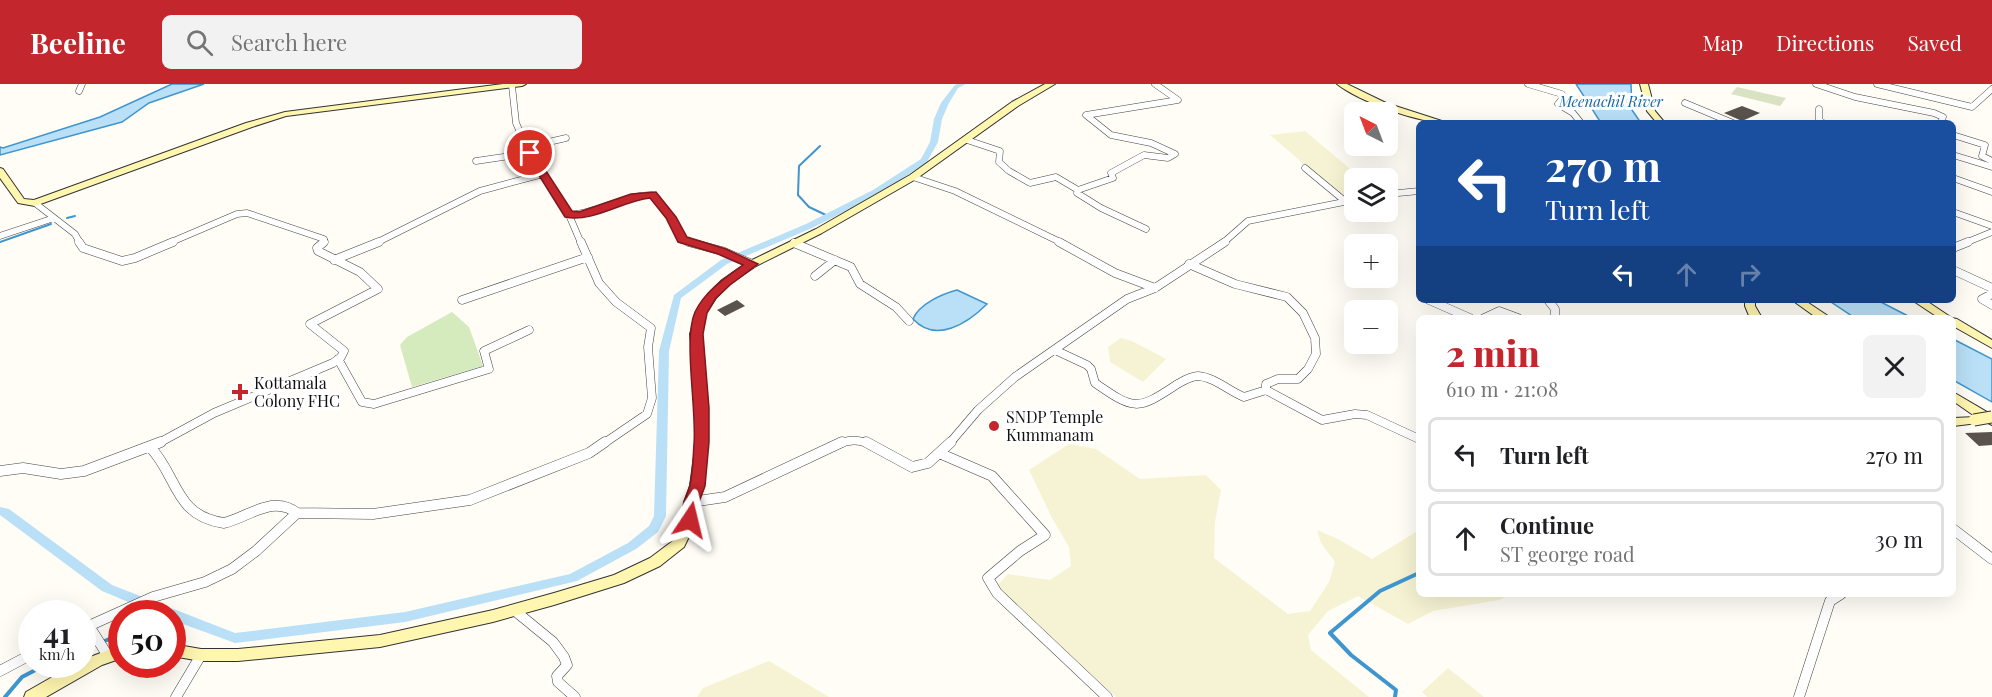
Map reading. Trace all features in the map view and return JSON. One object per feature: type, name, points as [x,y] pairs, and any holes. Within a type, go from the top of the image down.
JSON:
[{"type":"main road","points":[[0,171],[21,201],[35,203],[285,114],[522,84]]},
{"type":"main road","points":[[186,652],[201,655],[316,649],[380,640],[514,610],[619,579],[655,562],[679,543],[690,520],[702,442],[702,408],[696,334],[701,313],[712,296],[749,262],[794,243],[913,177],[1015,104],[1051,84]]},
{"type":"main road","points":[[1341,84],[1376,103],[1434,120]]},
{"type":"main road","points":[[1644,84],[1652,111],[1659,120]]},
{"type":"main road","points":[[1802,303],[1820,315]]},
{"type":"main road","points":[[1922,303],[1942,315]]},
{"type":"main road","points":[[1956,323],[1992,345]]},
{"type":"main road","points":[[1956,398],[1992,419]]},
{"type":"main road","points":[[1956,422],[1992,419]]},
{"type":"main road","points":[[32,697],[96,660],[108,656]]},
{"type":"street","points":[[967,140],[1000,151],[999,162],[1009,171],[1030,183],[1056,177],[1078,190],[1101,184],[1113,178],[1111,172],[1144,155],[1168,158],[1175,154],[1151,143],[1111,135],[1086,115],[1178,100],[1155,84]]},
{"type":"street","points":[[1528,84],[1562,94],[1563,98],[1558,104],[1573,113],[1579,120]]},
{"type":"street","points":[[1816,84],[1863,99],[1934,113],[1943,117],[1942,120]]},
{"type":"street","points":[[1877,84],[1972,107],[1992,88],[1988,84]]},
{"type":"street","points":[[96,623],[153,597],[205,582],[232,568],[256,551],[297,513],[373,514],[470,500],[589,453],[646,414],[652,398],[648,347],[651,328],[616,302],[599,284],[569,214],[528,150],[516,123],[512,86]]},
{"type":"street","points":[[1685,103],[1726,120]]},
{"type":"street","points":[[1819,120],[1820,109]]},
{"type":"street","points":[[1956,136],[1985,145],[1982,156],[1992,161]]},
{"type":"street","points":[[476,161],[528,150],[566,138]]},
{"type":"street","points":[[1956,156],[1992,167]]},
{"type":"street","points":[[1305,168],[1344,197]]},
{"type":"street","points":[[334,260],[386,239],[471,195],[543,174]]},
{"type":"street","points":[[913,177],[955,191],[1084,254],[1115,273],[1155,288]]},
{"type":"street","points":[[1956,179],[1992,192]]},
{"type":"street","points":[[1078,190],[1077,193],[1080,196],[1146,230]]},
{"type":"street","points":[[1398,193],[1416,191]]},
{"type":"street","points":[[569,214],[579,215],[634,197],[652,195],[671,217],[682,240],[722,251],[749,262]]},
{"type":"street","points":[[691,502],[725,497],[847,440],[858,439],[874,445],[912,467],[928,463],[1015,377],[1127,299],[1155,288],[1220,246],[1248,221],[1344,202]]},
{"type":"street","points":[[0,471],[22,468],[61,474],[84,471],[150,447],[214,413],[338,359],[344,351],[310,324],[378,289],[375,283],[365,275],[318,251],[317,248],[325,241],[324,239],[247,213],[237,214],[135,258],[122,261],[91,253],[83,248],[75,234],[35,203]]},
{"type":"street","points":[[1956,213],[1992,226]]},
{"type":"street","points":[[0,236],[54,218]]},
{"type":"street","points":[[1956,247],[1992,232]]},
{"type":"street","points":[[1984,237],[1992,240]]},
{"type":"street","points":[[794,243],[850,267],[852,274],[876,295],[899,309],[909,321]]},
{"type":"street","points":[[462,300],[588,257]]},
{"type":"street","points":[[815,276],[835,260]]},
{"type":"street","points":[[1189,264],[1235,284],[1287,297],[1303,313],[1315,338],[1316,354],[1308,369],[1298,379],[1282,378],[1270,381],[1266,384],[1266,390]]},
{"type":"street","points":[[1956,271],[1992,288]]},
{"type":"street","points":[[1992,294],[1982,299],[1992,305]]},
{"type":"street","points":[[1436,303],[1463,315]]},
{"type":"street","points":[[1490,315],[1499,311],[1510,315]]},
{"type":"street","points":[[338,359],[362,402],[374,404],[489,369],[484,351],[529,330]]},
{"type":"street","points":[[1055,350],[1087,365],[1091,369],[1095,384],[1128,404],[1140,406],[1155,401],[1187,378],[1197,376],[1244,397],[1266,390],[1322,420],[1355,414],[1367,415],[1416,438]]},
{"type":"street","points":[[150,447],[160,455],[177,495],[188,508],[203,516],[223,523],[277,504],[291,506],[297,513]]},
{"type":"street","points":[[939,453],[992,476],[1045,535],[1020,550],[988,578],[997,593],[1107,697]]},
{"type":"street","points":[[1956,531],[1968,537],[1977,549],[1992,559]]},
{"type":"street","points":[[1799,697],[1830,601],[1836,597]]},
{"type":"street","points":[[514,610],[546,636],[566,657],[567,665],[557,676],[558,682],[575,697]]},
{"type":"street","points":[[96,637],[108,647]]},
{"type":"street","points":[[176,697],[201,655]]},
{"type":"street","points":[[0,671],[18,661]]},
{"type":"shaded area","points":[[1305,131],[1349,168],[1344,168],[1344,198],[1270,135]]},
{"type":"shaded area","points":[[1121,338],[1132,341],[1166,359],[1143,382],[1110,362],[1108,347]]},
{"type":"shaded area","points":[[1069,444],[1096,449],[1140,479],[1206,475],[1221,490],[1215,522],[1214,558],[1288,614],[1310,611],[1329,582],[1335,562],[1321,543],[1317,530],[1338,539],[1372,559],[1416,532],[1416,597],[1506,597],[1433,611],[1408,624],[1358,596],[1328,611],[1308,635],[1311,650],[1369,697],[1116,697],[996,587],[1008,574],[1050,580],[1071,566],[1069,547],[1029,470]]},
{"type":"shaded area","points":[[769,661],[829,697],[697,697],[703,688]]},
{"type":"shaded area","points":[[1448,668],[1484,697],[1427,697],[1422,692]]},
{"type":"green space","points":[[1737,87],[1786,98],[1780,106],[1731,94]]},
{"type":"green space","points":[[452,312],[469,327],[483,366],[412,387],[400,345],[407,337]]},
{"type":"water","points":[[172,84],[204,84],[149,103],[122,122],[0,155],[0,147],[3,148],[100,117]]},
{"type":"water","name":"Meenachil River","points":[[1576,84],[1631,84],[1632,110],[1639,120],[1599,120]]},
{"type":"water","points":[[957,290],[987,304],[971,318],[952,328],[932,330],[913,319],[926,304]]},
{"type":"water","points":[[1832,303],[1883,303],[1906,315],[1850,315]]},
{"type":"water","points":[[1956,341],[1992,359],[1992,402],[1956,382]]},
{"type":"building","points":[[1742,106],[1760,113],[1740,120],[1724,113]]},
{"type":"building","points":[[737,300],[745,306],[725,316],[717,310]]},
{"type":"building","points":[[1992,432],[1992,445],[1979,446],[1965,433]]},
{"type":"waterway","points":[[0,511],[5,512],[107,588],[235,638],[405,617],[573,578],[632,546],[654,529],[660,516],[664,351],[677,297],[724,262],[809,226],[876,192],[924,160],[934,142],[938,119],[945,103],[956,87],[963,84]]},
{"type":"waterway","points":[[820,146],[799,166],[798,195],[809,207],[828,216]]},
{"type":"waterway","points":[[67,218],[75,216]]},
{"type":"waterway","points":[[0,242],[51,224]]},
{"type":"waterway","points":[[1395,697],[1396,690],[1351,655],[1330,633],[1380,591],[1416,574]]},
{"type":"waterway","points":[[96,644],[108,640]]},
{"type":"waterway","points":[[5,697],[21,678]]},
{"type":"place","name":"Kottamala Colony FHC","points":[[240,392]]},
{"type":"place","name":"SNDP Temple Kummanam","points":[[994,426]]},
{"type":"route","points":[[530,153],[569,214],[579,215],[644,194],[652,195],[657,198],[671,217],[682,240],[702,244],[752,264],[726,282],[712,296],[701,313],[696,334],[701,382],[702,442],[690,520]]}]
